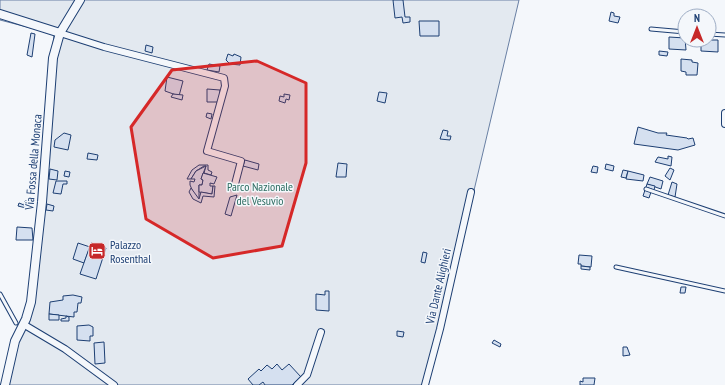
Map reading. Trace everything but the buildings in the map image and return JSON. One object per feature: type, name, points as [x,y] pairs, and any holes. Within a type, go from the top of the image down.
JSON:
[{"type":"street","name":"Via Fossa della Monaca","points":[[4,385],[19,326],[31,302],[42,202],[53,58],[60,33],[80,0]]},
{"type":"street","points":[[0,14],[104,47],[224,78],[225,86],[207,151],[241,160],[234,188]]},
{"type":"street","points":[[725,113],[725,124]]},
{"type":"street","name":"Via Dante Alighieri","points":[[425,385],[440,329],[471,192]]},
{"type":"street","points":[[19,326],[64,349],[114,385]]},
{"type":"street","points":[[297,385],[307,375],[321,332]]},
{"type":"lane","points":[[651,29],[677,31]]},
{"type":"lane","points":[[646,190],[725,216]]},
{"type":"lane","points":[[616,267],[725,291]]},
{"type":"lane","points":[[0,294],[19,326]]},
{"type":"highlighted area","points":[[257,61],[306,83],[306,163],[282,246],[213,258],[146,219],[131,127],[172,70]]},
{"type":"green space","name":"Parco Nazionale del Vesuvio","points":[[0,0],[519,0],[428,385],[3,385],[26,316],[37,221],[54,34],[0,20]]},
{"type":"place","name":"Palazzo Rosenthal","points":[[97,251]]}]
